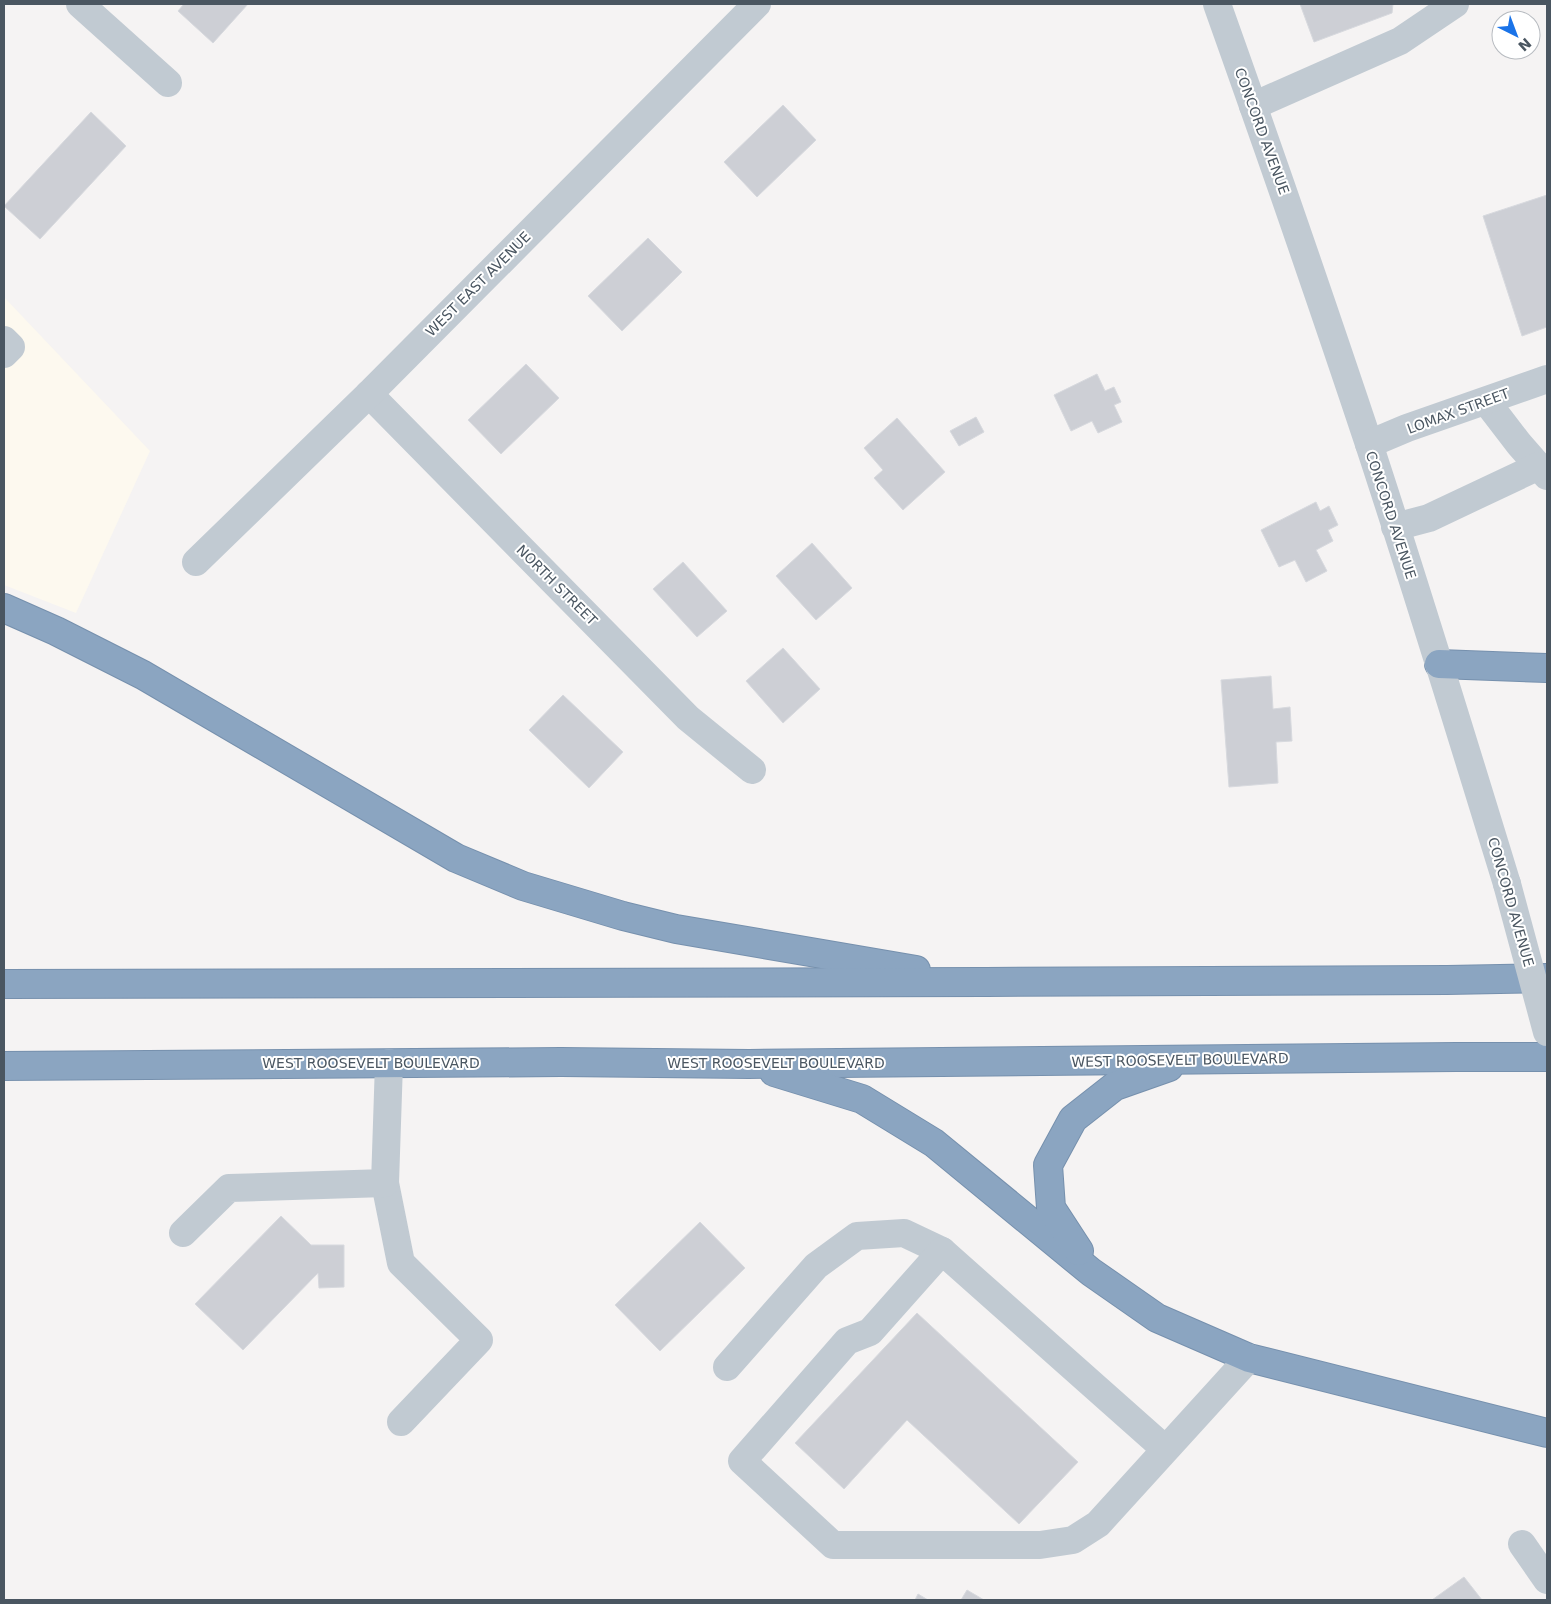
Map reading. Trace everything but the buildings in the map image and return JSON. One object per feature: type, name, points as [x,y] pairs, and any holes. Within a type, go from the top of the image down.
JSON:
[{"type":"highway","points":[[4,608],[56,631],[143,675],[456,858],[523,886],[623,916],[676,928],[986,982]]},
{"type":"highway","points":[[1439,664],[1547,668]]},
{"type":"highway","points":[[4,984],[986,982],[1547,978]]},
{"type":"highway","name":"WEST ROOSEVELT BOULEVARD","points":[[4,1066],[561,1062],[749,1064],[1456,1056],[1547,1057]]},
{"type":"highway","points":[[1091,1272],[1051,1208],[1048,1165],[1073,1119],[1115,1086],[1189,1060]]},
{"type":"highway","points":[[749,1064],[862,1099],[934,1143],[1091,1272],[1157,1318],[1249,1358],[1547,1433]]},
{"type":"highway","points":[[4,1082],[80,1065]]},
{"type":"street","points":[[80,4],[168,83]]},
{"type":"street","name":"WEST EAST AVENUE","points":[[196,562],[369,394],[757,4]]},
{"type":"street","name":"CONCORD AVENUE","points":[[1217,4],[1297,232],[1396,527],[1507,884],[1547,1032]]},
{"type":"street","points":[[1253,106],[1400,41],[1455,4]]},
{"type":"street","points":[[4,340],[11,347],[4,354]]},
{"type":"street","name":"LOMAX STREET","points":[[1369,444],[1407,428],[1547,379]]},
{"type":"street","name":"NORTH STREET","points":[[369,394],[688,718],[752,770]]},
{"type":"street","points":[[1396,527],[1429,518],[1543,471],[1519,444],[1486,401]]},
{"type":"street","points":[[389,1063],[385,1184],[401,1263],[479,1340],[401,1422]]},
{"type":"street","points":[[183,1233],[229,1188],[385,1184]]},
{"type":"street","points":[[727,1367],[816,1266],[857,1236],[904,1233],[942,1251],[1165,1449]]},
{"type":"street","points":[[942,1251],[870,1332],[847,1341],[742,1462],[833,1544],[1040,1544],[1073,1540],[1098,1524],[1249,1358]]},
{"type":"street","points":[[1522,1544],[1547,1580]]},
{"type":"shaded area","points":[[4,297],[150,451],[76,613],[4,585]]}]
